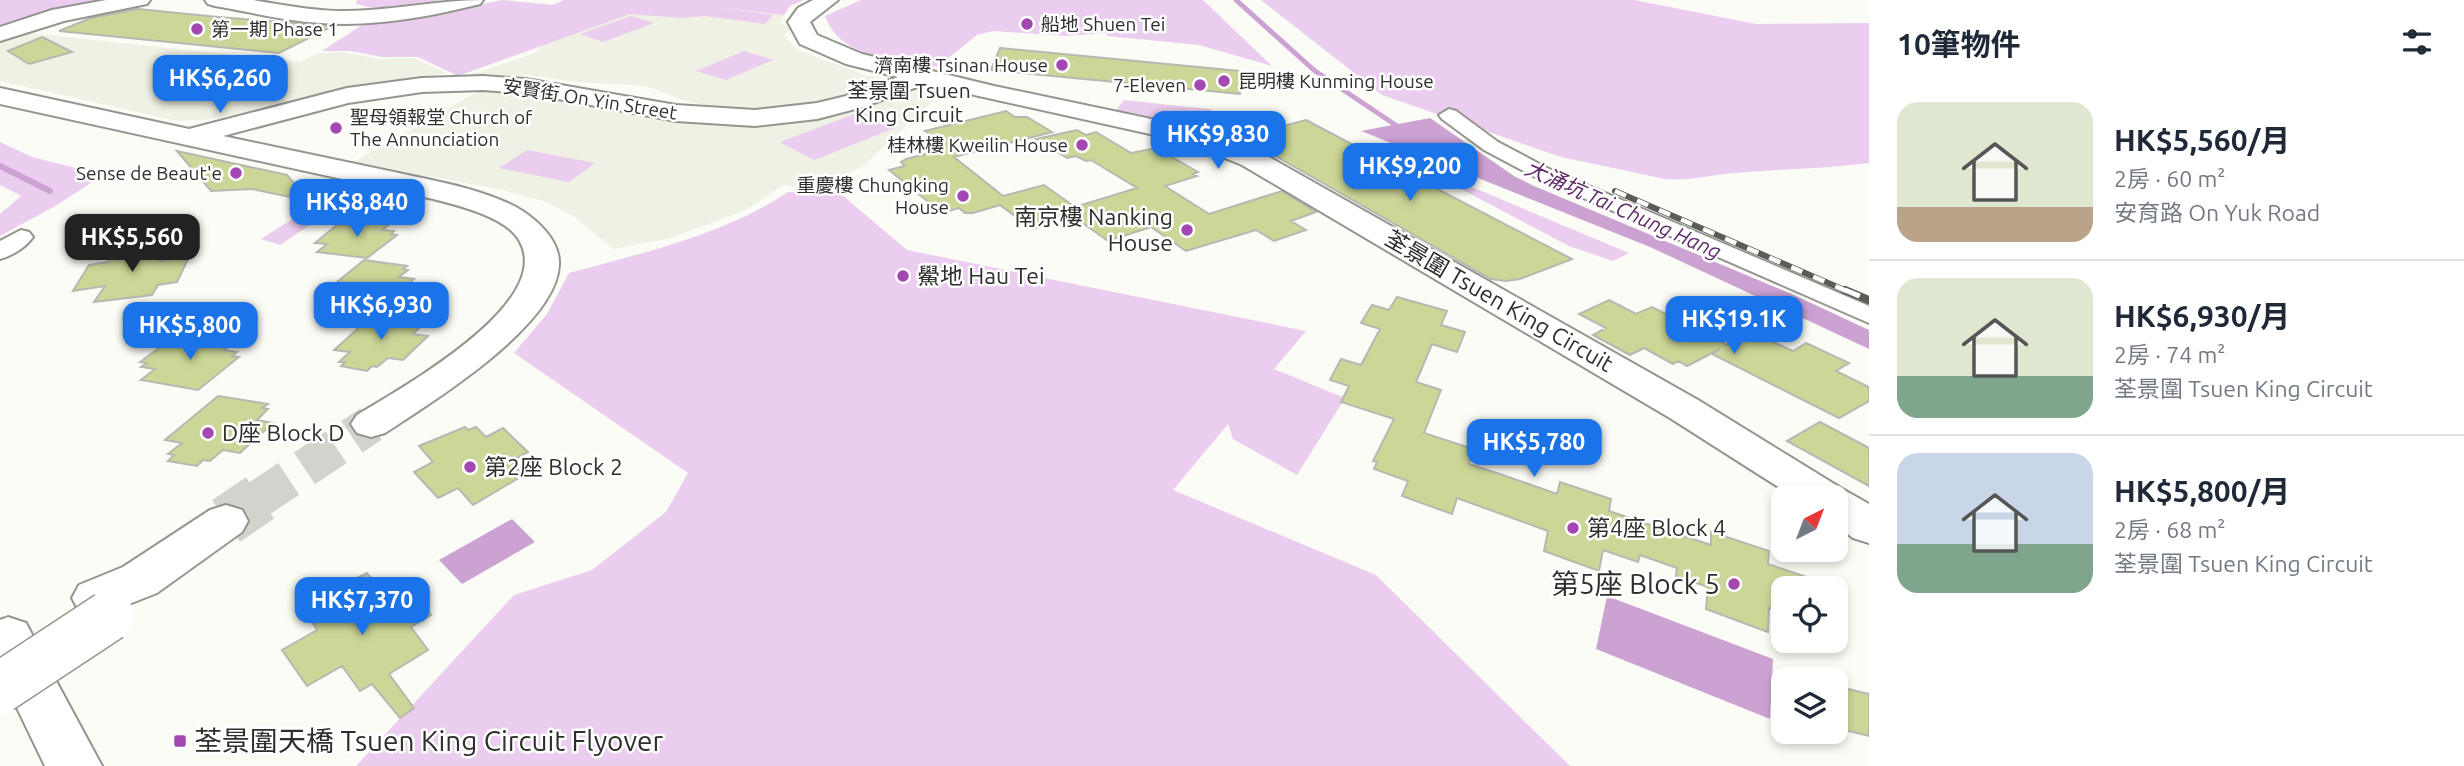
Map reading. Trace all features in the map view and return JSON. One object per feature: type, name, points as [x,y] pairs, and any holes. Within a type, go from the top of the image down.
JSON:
[{"type":"main road","points":[[0,34],[60,15],[141,0]]},
{"type":"main road","points":[[215,0],[301,15],[337,17],[386,15],[472,0]]},
{"type":"main road","name":"荃景圍 Tsuen King Circuit","points":[[828,0],[806,13],[799,22],[808,39],[854,60],[1194,136],[1252,159],[1684,409],[1807,485]]},
{"type":"main road","name":"安賢街 On Yin Street","points":[[186,136],[347,96],[456,83],[526,86],[676,113],[755,118],[817,111],[854,102],[921,77]]},
{"type":"main road","points":[[0,96],[229,144],[460,197],[490,208],[527,229],[540,247],[540,278],[535,291],[512,320],[473,354],[371,424]]},
{"type":"main road","points":[[229,144],[233,136],[257,120]]},
{"type":"main road","points":[[1848,512],[1869,527]]},
{"type":"main road","points":[[74,766],[10,662],[115,598],[226,521]]},
{"type":"street","points":[[1449,115],[1492,146],[1540,172],[1869,315]]},
{"type":"street","points":[[0,252],[21,237]]},
{"type":"shaded area","points":[[0,0],[108,0],[56,10],[0,27]]},
{"type":"shaded area","points":[[357,0],[446,0],[373,8],[356,4]]},
{"type":"shaded area","points":[[502,0],[553,5],[564,0],[804,0],[790,6],[784,15],[715,7],[773,15],[765,24],[705,16],[682,18],[630,14],[458,76],[418,57],[382,57],[350,51],[322,51],[365,23],[431,15]]},
{"type":"shaded area","points":[[658,0],[784,15],[780,22],[790,29],[784,35],[797,50],[865,75],[892,80],[858,95],[765,110],[714,107],[683,100],[646,86],[577,82],[528,75],[464,77],[535,53],[561,28]]},
{"type":"shaded area","points":[[861,0],[1203,0],[1272,66],[1199,45],[1107,36],[1107,33],[1066,36],[993,31],[977,35],[937,67],[905,62],[857,50],[833,31],[825,16]]},
{"type":"shaded area","points":[[1261,0],[1634,0],[1756,24],[1869,23],[1869,163],[1665,179],[1561,157],[1382,95]]},
{"type":"shaded area","points":[[631,16],[654,23],[603,42],[580,34]]},
{"type":"shaded area","points":[[16,34],[301,62],[319,53],[343,52],[379,59],[414,58],[446,73],[368,86],[213,119],[178,121],[0,81],[0,42]]},
{"type":"shaded area","points":[[744,51],[773,60],[726,80],[696,71]]},
{"type":"shaded area","points":[[916,89],[933,92],[938,96],[864,165],[819,190],[784,185],[746,210],[671,238],[613,249],[575,217],[547,202],[503,190],[354,162],[481,90],[544,98],[668,122],[758,127],[843,115]]},
{"type":"shaded area","points":[[1124,100],[1209,109],[1219,114],[1190,124],[1116,110]]},
{"type":"shaded area","points":[[860,112],[895,128],[814,160],[780,142]]},
{"type":"shaded area","points":[[1430,118],[1514,176],[1534,186],[1794,295],[1869,330],[1869,349],[1650,247],[1361,131]]},
{"type":"shaded area","points":[[0,142],[32,157],[103,175],[57,205],[0,236],[0,214],[21,196],[0,185]]},
{"type":"shaded area","points":[[527,150],[595,163],[569,182],[499,168]]},
{"type":"shaded area","points":[[1398,156],[1629,253],[1613,261],[1569,246]]},
{"type":"shaded area","points":[[347,184],[365,188],[280,245],[261,239]]},
{"type":"shaded area","points":[[788,192],[841,194],[907,250],[1306,331],[1274,369],[1345,398],[1297,475],[1233,439],[1228,424],[1173,490],[1376,575],[1570,766],[356,766],[514,595],[592,570],[666,512],[688,473],[514,353],[547,314],[569,273],[654,250],[710,231],[763,207]]},
{"type":"shaded area","points":[[512,519],[535,542],[462,584],[439,560]]},
{"type":"shaded area","points":[[1607,596],[1773,659],[1770,719],[1596,649]]},
{"type":"building","name":"第一期 Phase 1","points":[[138,9],[333,26],[279,53],[59,31],[91,18]]},
{"type":"building","points":[[42,37],[72,52],[29,64],[8,51]]},
{"type":"building","points":[[1000,48],[1239,71],[1240,94],[991,70]]},
{"type":"building","points":[[1006,111],[1015,117],[1027,117],[1052,132],[954,157],[1003,196],[1044,185],[1075,207],[1137,188],[1091,160],[1086,161],[1076,156],[1067,158],[1036,139],[1077,130],[1086,135],[1096,132],[1131,153],[1156,148],[1198,172],[1193,174],[1197,176],[1165,186],[1209,214],[1282,191],[1316,212],[1291,221],[1306,230],[1274,241],[1256,230],[1186,251],[1151,227],[1108,241],[1074,217],[1032,229],[1000,205],[973,213],[965,213],[959,208],[942,213],[889,170],[905,166],[901,162],[906,159],[938,151],[925,143],[928,142],[925,140],[934,137],[925,131]]},
{"type":"building","points":[[1306,120],[1572,259],[1520,279],[1491,279],[1242,137]]},
{"type":"building","points":[[177,151],[287,175],[309,201],[252,189],[211,191]]},
{"type":"building","points":[[360,219],[391,223],[382,230],[394,231],[391,234],[397,235],[367,258],[317,252],[327,244],[315,243],[338,224],[350,226]]},
{"type":"building","points":[[169,247],[160,261],[189,257],[177,282],[158,285],[152,295],[94,302],[105,286],[73,291],[89,265],[108,262],[114,254]]},
{"type":"building","points":[[364,260],[407,266],[403,269],[408,270],[399,277],[414,279],[377,312],[332,305],[336,302],[331,301],[341,293],[326,291]]},
{"type":"building","points":[[1397,297],[1447,311],[1441,325],[1465,332],[1457,352],[1432,344],[1416,382],[1441,390],[1424,433],[1473,449],[1469,464],[1557,494],[1560,482],[1611,499],[1609,511],[1711,545],[1711,532],[1769,551],[1768,564],[1803,576],[1771,576],[1768,632],[1706,609],[1708,587],[1676,576],[1677,568],[1640,555],[1638,562],[1603,550],[1599,571],[1544,551],[1548,531],[1457,498],[1452,514],[1402,496],[1408,481],[1374,469],[1377,462],[1373,461],[1394,419],[1341,402],[1349,386],[1330,380],[1341,359],[1361,365],[1380,329],[1361,323],[1372,305],[1389,310]]},
{"type":"building","points":[[1609,300],[1636,314],[1652,307],[1727,345],[1748,334],[1756,338],[1760,336],[1793,351],[1806,343],[1849,363],[1836,371],[1869,387],[1869,401],[1839,418],[1712,354],[1720,349],[1687,366],[1678,361],[1673,364],[1644,348],[1630,355],[1593,335],[1606,328],[1579,314]]},
{"type":"building","points":[[375,313],[420,320],[416,324],[422,325],[413,334],[428,336],[403,360],[388,358],[367,371],[341,366],[345,362],[339,362],[350,352],[334,350]]},
{"type":"building","points":[[201,335],[237,340],[224,350],[237,352],[232,356],[239,357],[198,390],[141,380],[155,369],[141,367],[147,363],[140,362],[163,345],[169,346],[174,342],[188,344]]},
{"type":"building","name":"D座 Block D","points":[[218,396],[268,404],[262,408],[268,409],[257,420],[273,423],[240,453],[223,450],[210,461],[203,460],[197,466],[168,461],[174,455],[168,454],[182,443],[165,440]]},
{"type":"building","points":[[1820,422],[1869,448],[1869,486],[1787,441]]},
{"type":"building","name":"第2座 Block 2","points":[[465,427],[468,430],[476,427],[486,437],[503,428],[528,452],[511,461],[520,472],[514,476],[517,479],[473,505],[458,488],[438,498],[414,472],[433,462],[419,446]]},
{"type":"building","points":[[367,573],[383,593],[405,582],[431,615],[411,627],[428,650],[389,674],[414,708],[400,718],[372,684],[360,691],[342,666],[307,686],[282,650],[317,630],[302,606]]},
{"type":"building","points":[[1848,689],[1869,694],[1869,736],[1848,731]]},
{"type":"waterway","name":"大涌坑 Tai Chung Hang","points":[[1236,0],[1315,71],[1400,128]]},
{"type":"waterway","points":[[0,166],[50,191]]},
{"type":"tunnel","points":[[260,498],[371,424]]},
{"type":"tunnel","points":[[226,521],[260,498]]},
{"type":"railway","points":[[1615,191],[1849,292]]},
{"type":"railway","points":[[1845,290],[1869,300]]},
{"type":"place","name":"船地 Shuen Tei","points":[[1027,24]]},
{"type":"place","name":"第一期 Phase 1","points":[[197,29]]},
{"type":"place","name":"濟南樓 Tsinan House","points":[[1062,65]]},
{"type":"place","name":"昆明樓 Kunming House","points":[[1224,81]]},
{"type":"place","name":"7-Eleven","points":[[1200,85]]},
{"type":"place","name":"聖母領報堂 Church of The Annunciation","points":[[336,128]]},
{"type":"place","name":"桂林樓 Kweilin House","points":[[1082,145]]},
{"type":"place","name":"Sense de Beaut'e","points":[[236,173]]},
{"type":"place","name":"重慶樓 Chungking House","points":[[963,196]]},
{"type":"place","name":"南京樓 Nanking House","points":[[1187,230]]},
{"type":"place","name":"鱟地 Hau Tei","points":[[903,276]]},
{"type":"place","name":"D座 Block D","points":[[208,433]]},
{"type":"place","name":"第2座 Block 2","points":[[470,467]]},
{"type":"place","name":"第4座 Block 4","points":[[1573,528]]},
{"type":"place","name":"第5座 Block 5","points":[[1734,584]]},
{"type":"place","name":"荃景圍天橋 Tsuen King Circuit Flyover","points":[[180,741]]},
{"type":"district","name":"荃景圍 Tsuen King Circuit","points":[[909,103]]}]
